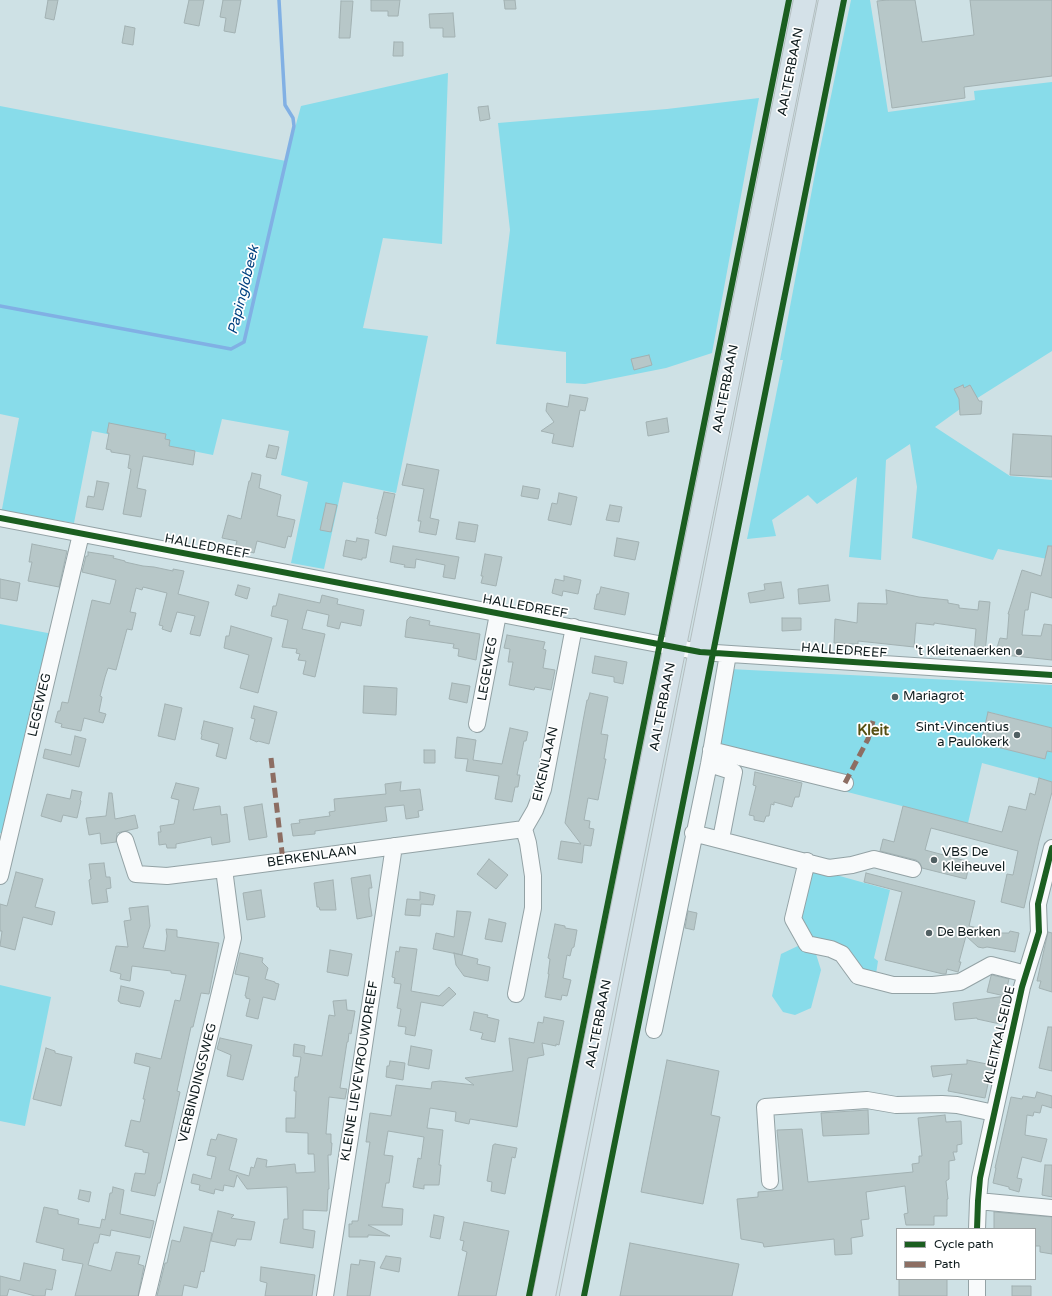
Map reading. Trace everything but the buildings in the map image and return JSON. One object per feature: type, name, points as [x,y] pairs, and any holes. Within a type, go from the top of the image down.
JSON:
[{"type":"highway","name":"AALTERBAAN","points":[[544,1296],[805,0]]},
{"type":"highway","name":"AALTERBAAN","points":[[571,1296],[830,0]]},
{"type":"street","name":"HALLEDREEF","points":[[0,518],[700,652],[1052,675]]},
{"type":"street","name":"LEGEWEG","points":[[0,876],[81,534]]},
{"type":"street","name":"LEGEWEG","points":[[477,724],[498,614]]},
{"type":"street","name":"EIKENLAAN","points":[[524,829],[535,810],[543,789],[574,627]]},
{"type":"street","points":[[654,1030],[710,757],[728,654]]},
{"type":"street","points":[[710,757],[844,783]]},
{"type":"street","points":[[710,757],[734,772],[721,839]]},
{"type":"street","name":"BERKENLAAN","points":[[125,840],[136,874],[166,876],[524,829]]},
{"type":"street","points":[[516,994],[533,908],[533,876],[528,843],[524,829]]},
{"type":"street","points":[[694,833],[807,861],[829,868],[874,859],[913,869]]},
{"type":"street","name":"KLEINE LIEVEVROUWDREEF","points":[[325,1296],[356,1104],[394,846]]},
{"type":"street","name":"KLEITKALSEIDE","points":[[978,1228],[980,1178],[1022,987],[1039,932],[1045,923],[1038,904],[1052,848]]},
{"type":"street","points":[[807,861],[793,919],[807,944],[831,949],[842,954],[858,976],[893,985],[933,985],[960,982],[991,965],[1026,974]]},
{"type":"street","name":"VERBINDINGSWEG","points":[[147,1296],[233,938],[224,869]]},
{"type":"street","points":[[770,1181],[765,1108],[867,1100],[896,1105],[958,1105],[994,1113]]},
{"type":"street","points":[[978,1201],[1052,1208]]},
{"type":"street","points":[[977,1280],[977,1296]]},
{"type":"shaded area","points":[[851,0],[870,0],[888,112],[975,100],[974,91],[1052,82],[1052,351],[960,409],[935,427],[1010,476],[1052,480],[1052,560],[998,549],[993,560],[912,538],[917,487],[910,444],[886,460],[881,560],[849,557],[857,477],[817,504],[808,495],[772,520],[776,536],[747,539],[783,360],[780,360],[817,163]]},
{"type":"shaded area","points":[[448,73],[442,244],[383,238],[363,328],[428,336],[396,493],[343,482],[324,569],[291,563],[308,482],[281,475],[289,431],[222,419],[213,455],[92,431],[74,523],[0,511],[0,509],[2,509],[19,418],[0,414],[0,106],[286,161],[301,106]]},
{"type":"shaded area","points":[[759,98],[712,353],[666,368],[585,384],[566,383],[566,352],[496,344],[510,230],[498,123],[667,109]]},
{"type":"shaded area","points":[[0,624],[53,634],[5,834],[0,833]]},
{"type":"shaded area","points":[[729,669],[1052,685],[1052,728],[989,712],[981,743],[1045,759],[1047,751],[1052,752],[1052,782],[982,763],[968,823],[715,758]]},
{"type":"shaded area","points":[[811,868],[890,890],[874,958],[878,961],[876,974],[860,970],[810,939],[798,917]]},
{"type":"shaded area","points":[[800,945],[816,954],[821,970],[811,1008],[795,1015],[783,1012],[772,996],[781,954]]},
{"type":"shaded area","points":[[0,985],[51,997],[25,1126],[0,1121]]},
{"type":"waterway","name":"Papinglobeek","points":[[0,306],[231,349],[244,342],[294,126],[293,118],[285,105],[279,0]]},
{"type":"marked path","points":[[845,783],[868,739],[873,721]]},
{"type":"marked path","points":[[271,758],[283,861]]},
{"type":"cycle path","points":[[529,1296],[789,0]]},
{"type":"cycle path","points":[[584,1296],[844,0]]},
{"type":"cycle path","points":[[0,518],[700,652],[1052,675]]},
{"type":"cycle path","points":[[977,1228],[980,1178],[1022,987],[1039,932],[1038,904],[1052,848]]},
{"type":"place","name":"'t Kleitenaerken","points":[[1019,652]]},
{"type":"place","name":"Mariagrot","points":[[895,697]]},
{"type":"place","name":"Sint-Vincentius a Paulokerk","points":[[1017,735]]},
{"type":"place","name":"VBS De Kleiheuvel","points":[[934,860]]},
{"type":"place","name":"De Berken","points":[[929,933]]},
{"type":"district","name":"Kleit","points":[[873,731]]}]
